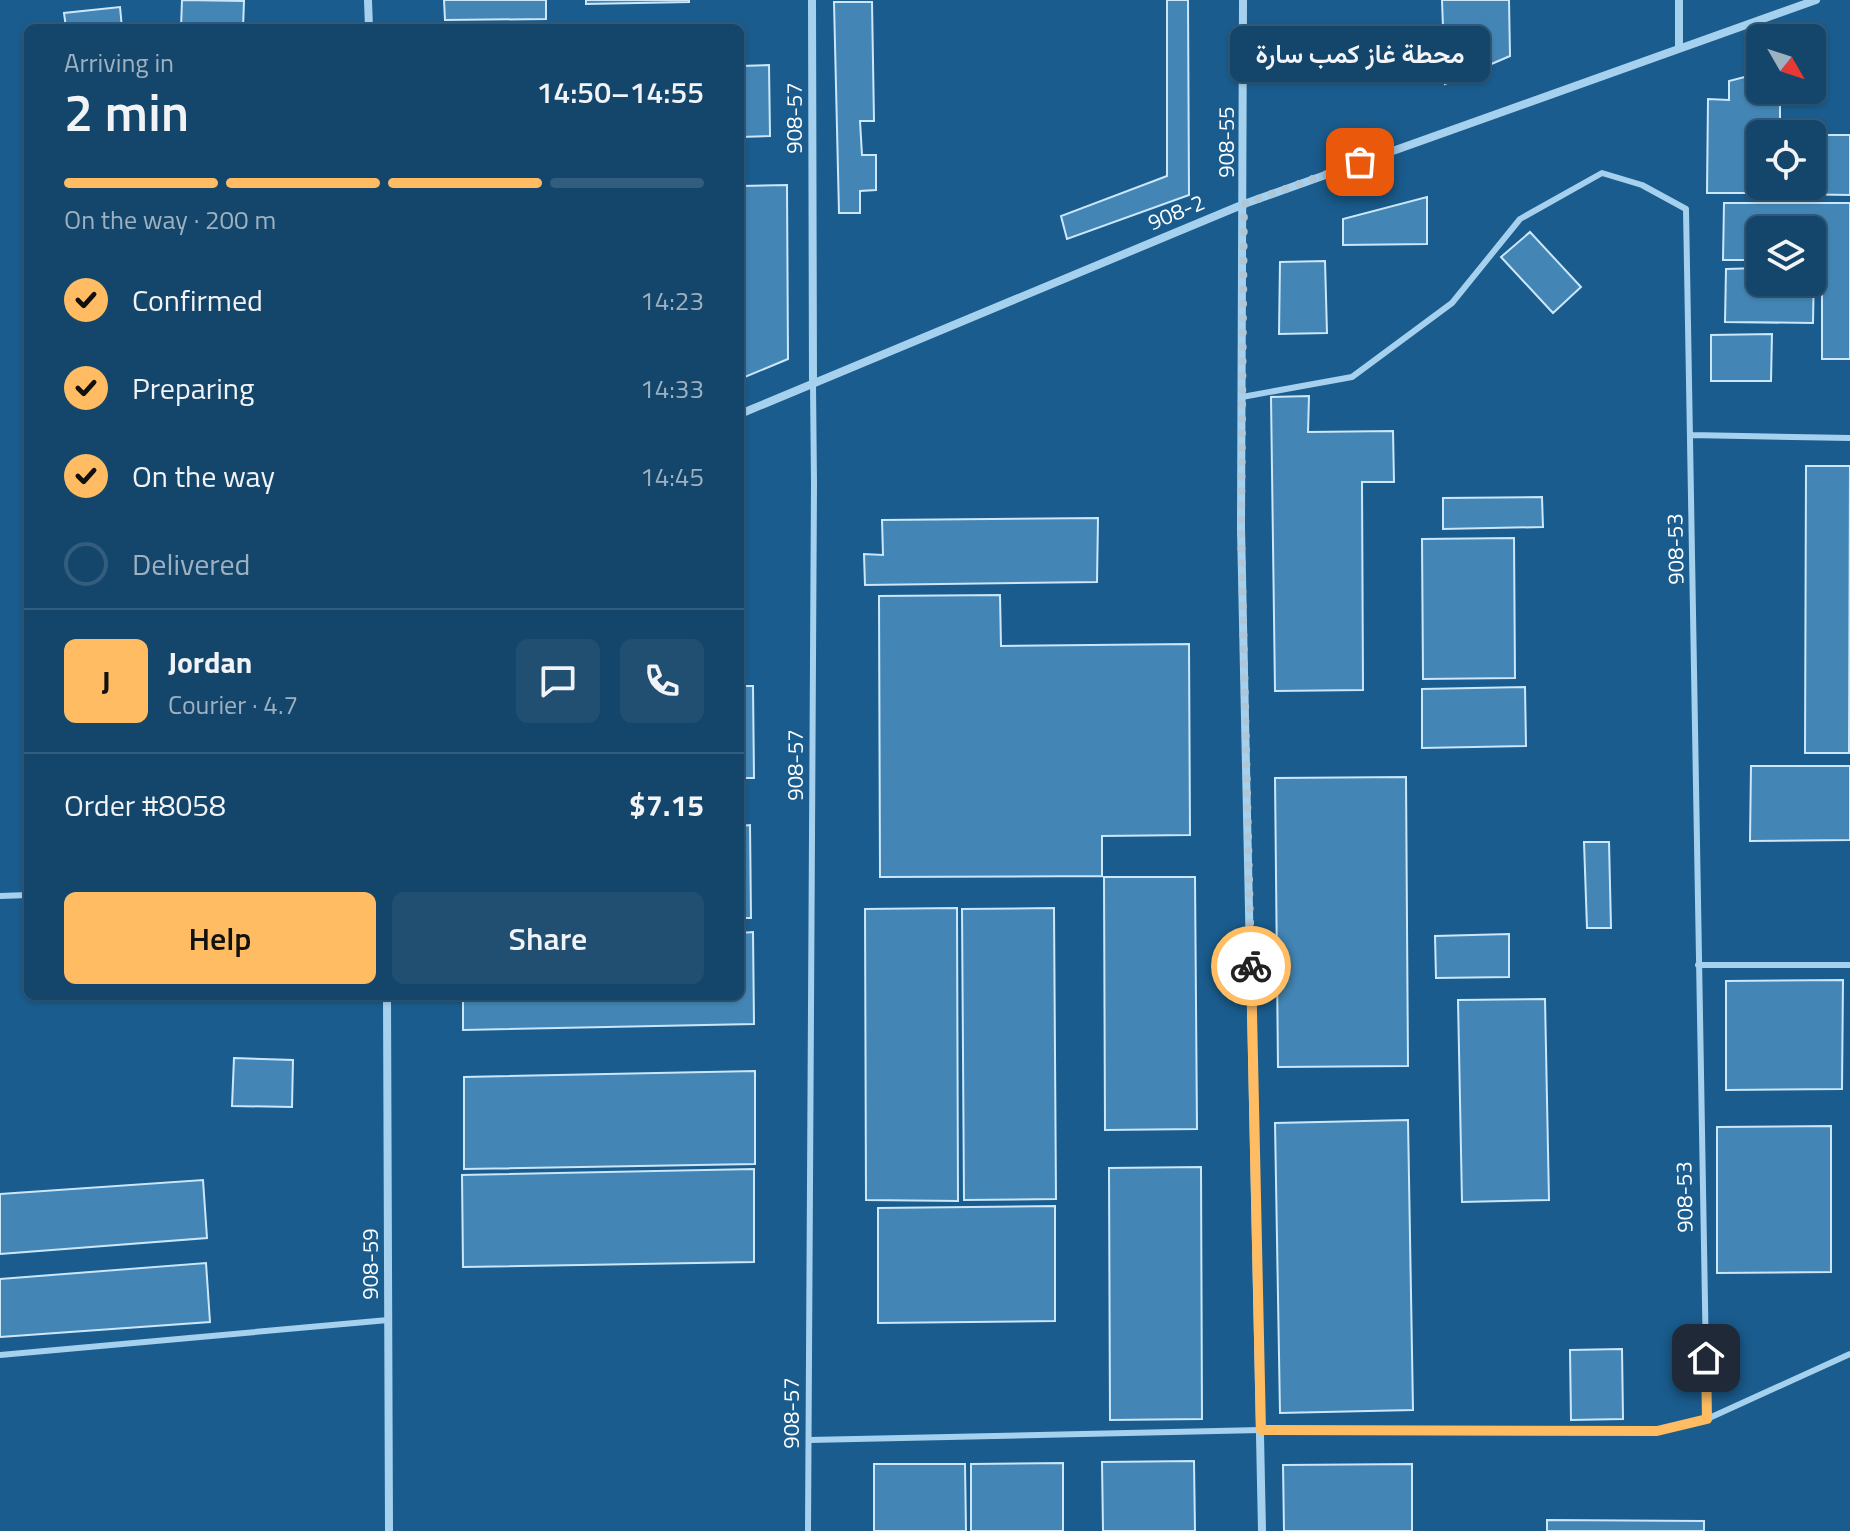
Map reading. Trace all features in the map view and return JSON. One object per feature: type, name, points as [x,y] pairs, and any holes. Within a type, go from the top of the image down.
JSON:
[{"type":"street","points":[[368,0],[369,24]]},
{"type":"street","name":"908-57","points":[[812,0],[813,384]]},
{"type":"street","name":"908-55","points":[[1243,0],[1241,528],[1262,1531]]},
{"type":"street","points":[[1679,0],[1679,47]]},
{"type":"street","name":"908-2","points":[[744,412],[1244,204],[1816,0]]},
{"type":"street","name":"908-59","points":[[387,1000],[389,1531]]},
{"type":"lane","name":"908-53","points":[[1242,397],[1352,377],[1452,303],[1520,219],[1602,173],[1642,185],[1686,209],[1707,1419]]},
{"type":"lane","name":"908-57","points":[[808,1531],[813,384]]},
{"type":"lane","points":[[1691,435],[1850,438]]},
{"type":"lane","points":[[0,896],[24,895]]},
{"type":"lane","points":[[1698,965],[1850,965]]},
{"type":"lane","points":[[0,1355],[388,1320]]},
{"type":"lane","points":[[809,1440],[1261,1430],[1657,1431],[1707,1419],[1850,1354]]},
{"type":"building","points":[[182,0],[244,1],[243,24],[181,24]]},
{"type":"building","points":[[444,0],[546,0],[546,19],[445,20]]},
{"type":"building","points":[[586,0],[689,0],[689,2],[586,4]]},
{"type":"building","points":[[1167,0],[1188,0],[1189,195],[1067,239],[1061,216],[1167,176]]},
{"type":"building","points":[[1442,0],[1509,0],[1510,56],[1445,84]]},
{"type":"building","points":[[834,2],[872,2],[874,121],[860,121],[862,155],[876,155],[876,190],[860,191],[860,213],[839,213]]},
{"type":"building","points":[[120,7],[122,24],[65,24],[64,13]]},
{"type":"building","points":[[769,65],[770,136],[744,137],[744,66]]},
{"type":"building","points":[[1746,77],[1746,104],[1780,104],[1780,120],[1746,120],[1746,193],[1707,193],[1708,99],[1729,100],[1729,81]]},
{"type":"building","points":[[1826,135],[1850,135],[1850,195],[1826,195]]},
{"type":"building","points":[[787,185],[788,359],[744,377],[744,186]]},
{"type":"building","points":[[1427,197],[1427,244],[1343,245],[1343,219]]},
{"type":"building","points":[[1724,203],[1850,203],[1850,359],[1822,359],[1826,216],[1746,216],[1746,260],[1723,260]]},
{"type":"building","points":[[1530,232],[1581,287],[1553,313],[1501,257]]},
{"type":"building","points":[[1325,261],[1327,333],[1279,334],[1280,262]]},
{"type":"building","points":[[1746,268],[1746,296],[1813,296],[1813,323],[1725,322],[1726,269]]},
{"type":"building","points":[[1772,334],[1771,381],[1711,381],[1711,335]]},
{"type":"building","points":[[1309,396],[1308,432],[1393,431],[1394,482],[1362,482],[1363,690],[1275,691],[1271,397]]},
{"type":"building","points":[[1806,466],[1850,466],[1849,753],[1805,753]]},
{"type":"building","points":[[1542,497],[1543,527],[1443,529],[1443,498]]},
{"type":"building","points":[[1098,518],[1097,582],[865,585],[864,554],[883,555],[882,520]]},
{"type":"building","points":[[1514,538],[1515,678],[1423,679],[1422,539]]},
{"type":"building","points":[[1000,595],[1001,646],[1189,644],[1190,835],[1102,836],[1102,876],[880,877],[879,596]]},
{"type":"building","points":[[744,686],[753,686],[754,778],[744,778]]},
{"type":"building","points":[[1525,687],[1526,746],[1422,748],[1422,689]]},
{"type":"building","points":[[1751,766],[1850,766],[1850,840],[1750,841]]},
{"type":"building","points":[[1406,777],[1408,1066],[1278,1067],[1275,778]]},
{"type":"building","points":[[750,825],[751,918],[744,918],[744,826]]},
{"type":"building","points":[[1584,842],[1609,842],[1611,928],[1587,928]]},
{"type":"building","points":[[1104,877],[1195,877],[1197,1129],[1105,1130]]},
{"type":"building","points":[[957,908],[958,1201],[866,1200],[865,909]]},
{"type":"building","points":[[1054,908],[1056,1199],[964,1200],[962,909]]},
{"type":"building","points":[[753,932],[754,1024],[463,1030],[463,1000],[744,1000],[744,933]]},
{"type":"building","points":[[1509,934],[1509,977],[1436,978],[1435,936]]},
{"type":"building","points":[[1843,980],[1842,1089],[1726,1090],[1726,981]]},
{"type":"building","points":[[1545,999],[1549,1200],[1462,1202],[1458,1000]]},
{"type":"building","points":[[234,1058],[293,1060],[292,1107],[232,1106]]},
{"type":"building","points":[[755,1071],[755,1164],[464,1169],[464,1077]]},
{"type":"building","points":[[1408,1120],[1413,1410],[1280,1413],[1275,1123]]},
{"type":"building","points":[[1831,1126],[1831,1272],[1717,1273],[1717,1127]]},
{"type":"building","points":[[1201,1167],[1202,1419],[1110,1420],[1109,1168]]},
{"type":"building","points":[[754,1169],[754,1262],[463,1267],[462,1175]]},
{"type":"building","points":[[203,1180],[207,1238],[0,1254],[0,1194]]},
{"type":"building","points":[[1055,1206],[1055,1321],[878,1323],[878,1208]]},
{"type":"building","points":[[206,1263],[210,1322],[0,1337],[0,1279]]},
{"type":"building","points":[[1622,1349],[1623,1419],[1571,1420],[1570,1350]]},
{"type":"building","points":[[1194,1461],[1195,1531],[1103,1531],[1102,1462]]},
{"type":"building","points":[[1063,1463],[1063,1531],[971,1531],[971,1464]]},
{"type":"building","points":[[874,1464],[965,1464],[966,1531],[874,1531]]},
{"type":"building","points":[[1412,1464],[1412,1531],[1284,1531],[1283,1465]]},
{"type":"building","points":[[1547,1520],[1704,1521],[1704,1531],[1547,1531]]},
{"type":"way so far","points":[[1251,966],[1241,528],[1244,204],[1360,162]]},
{"type":"place","name":"محطة غاز كمب سارة","points":[[1360,162]]},
{"type":"route","points":[[1251,966],[1261,1430],[1657,1431],[1707,1419],[1706,1358]]}]
